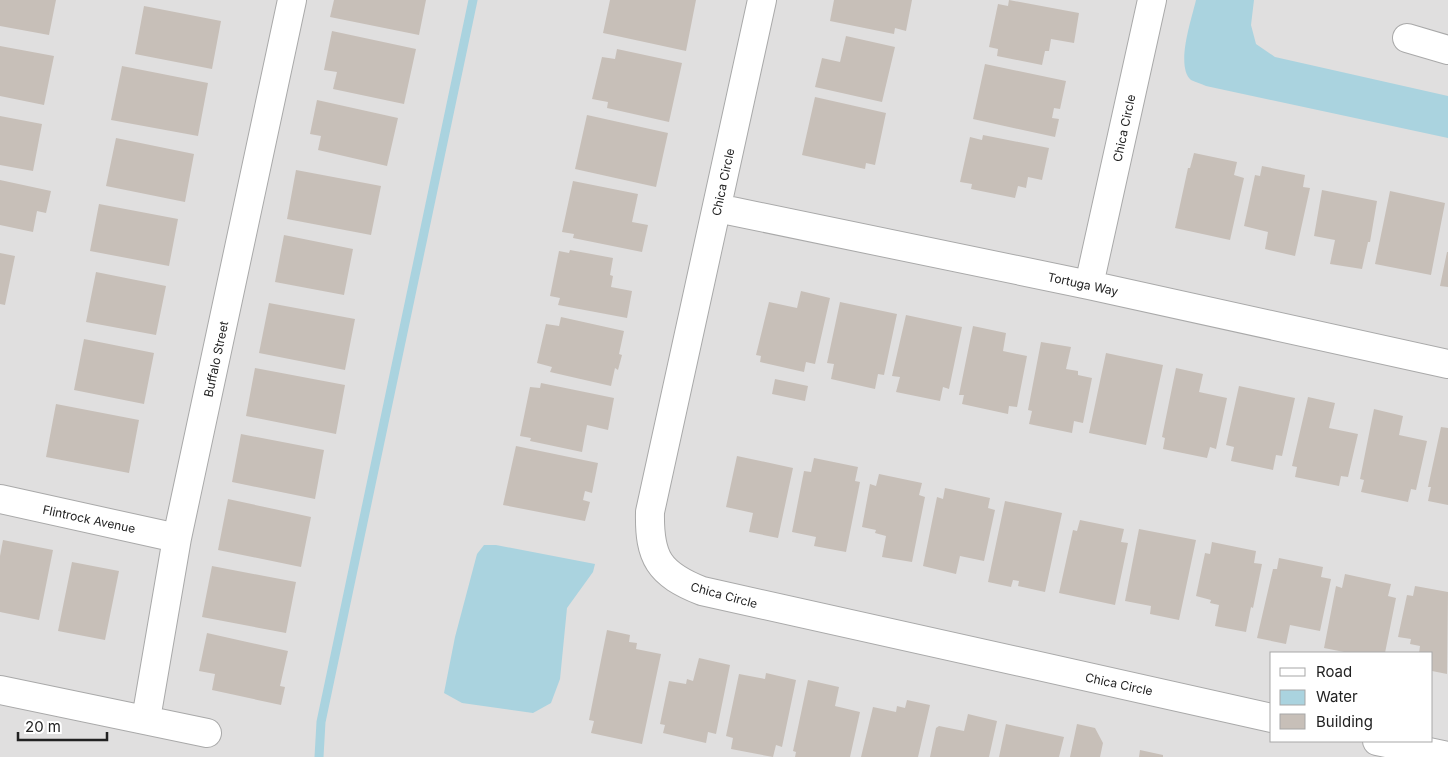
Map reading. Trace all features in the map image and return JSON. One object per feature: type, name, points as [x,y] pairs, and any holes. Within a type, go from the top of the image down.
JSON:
[{"type":"street","name":"Buffalo Street","points":[[146,719],[177,538],[292,0]]},
{"type":"street","name":"Chica Circle","points":[[762,0],[650,512],[650,534],[653,551],[664,568],[681,583],[702,591],[1270,718]]},
{"type":"street","name":"Chica Circle","points":[[1089,285],[1152,0]]},
{"type":"street","points":[[1407,38],[1448,50]]},
{"type":"street","name":"Tortuga Way","points":[[717,208],[1089,285],[1448,364]]},
{"type":"street","name":"Flintrock Avenue","points":[[0,499],[177,538]]},
{"type":"street","points":[[0,690],[208,733]]},
{"type":"street","points":[[1382,742],[1448,756]]},
{"type":"shaded area","points":[[0,0],[1448,0],[1448,757],[0,757]]},
{"type":"water","points":[[1196,0],[1254,0],[1251,25],[1256,44],[1275,57],[1448,96],[1448,138],[1206,86],[1191,80],[1186,73],[1184,53]]},
{"type":"water","points":[[484,545],[496,545],[595,564],[593,572],[567,608],[560,679],[551,703],[533,713],[462,703],[444,693],[455,637],[477,554]]},
{"type":"building","points":[[0,0],[56,0],[49,35],[0,26]]},
{"type":"building","points":[[334,0],[426,0],[419,35],[330,17]]},
{"type":"building","points":[[610,0],[696,0],[686,51],[603,33]]},
{"type":"building","points":[[834,0],[912,0],[906,31],[895,28],[894,34],[830,21]]},
{"type":"building","points":[[1009,0],[1079,13],[1074,43],[1051,39],[1049,51],[1045,51],[1042,65],[997,56],[998,49],[989,47],[998,4],[1008,6]]},
{"type":"building","points":[[144,6],[221,21],[212,69],[135,54]]},
{"type":"building","points":[[332,31],[416,49],[404,104],[333,89],[337,72],[324,70]]},
{"type":"building","points":[[846,36],[895,47],[882,102],[815,87],[822,58],[840,62]]},
{"type":"building","points":[[0,46],[54,56],[44,105],[0,96]]},
{"type":"building","points":[[617,49],[682,63],[669,122],[607,108],[608,102],[592,99],[602,57],[615,59]]},
{"type":"building","points":[[985,64],[1066,81],[1060,109],[1054,108],[1052,118],[1059,119],[1055,137],[973,119]]},
{"type":"building","points":[[122,66],[208,83],[198,136],[111,120]]},
{"type":"building","points":[[815,97],[886,113],[875,165],[866,163],[865,169],[802,155]]},
{"type":"building","points":[[317,100],[398,118],[387,166],[318,150],[321,136],[310,134]]},
{"type":"building","points":[[587,115],[668,133],[656,187],[575,169]]},
{"type":"building","points":[[0,116],[42,124],[33,171],[0,165]]},
{"type":"building","points":[[983,135],[1049,148],[1042,180],[1028,177],[1026,188],[1018,186],[1015,198],[971,189],[972,184],[960,182],[970,137],[982,140]]},
{"type":"building","points":[[116,138],[194,154],[185,202],[106,186]]},
{"type":"building","points":[[1194,153],[1237,162],[1234,175],[1244,178],[1230,240],[1175,228],[1188,168],[1190,168]]},
{"type":"building","points":[[1262,166],[1305,175],[1303,187],[1310,188],[1295,256],[1265,249],[1268,232],[1244,226],[1255,175],[1260,176]]},
{"type":"building","points":[[296,170],[381,186],[371,235],[287,219]]},
{"type":"building","points":[[0,180],[51,191],[46,213],[37,211],[33,232],[0,225]]},
{"type":"building","points":[[573,181],[638,194],[632,222],[648,225],[642,252],[573,238],[574,234],[562,232]]},
{"type":"building","points":[[1322,190],[1377,201],[1370,242],[1368,242],[1362,269],[1330,264],[1335,240],[1314,236]]},
{"type":"building","points":[[1390,191],[1445,203],[1431,275],[1375,264]]},
{"type":"building","points":[[99,204],[178,219],[169,266],[90,251]]},
{"type":"building","points":[[284,235],[353,249],[344,295],[275,282]]},
{"type":"building","points":[[570,250],[613,258],[610,275],[613,276],[611,287],[632,291],[627,318],[558,305],[560,298],[550,296],[559,251],[569,253]]},
{"type":"building","points":[[1448,252],[1448,287],[1440,286]]},
{"type":"building","points":[[0,253],[15,256],[5,305],[0,304]]},
{"type":"building","points":[[96,272],[166,286],[156,335],[86,322]]},
{"type":"building","points":[[801,291],[830,298],[815,364],[806,362],[804,372],[760,362],[761,356],[756,355],[769,302],[797,308]]},
{"type":"building","points":[[840,302],[897,314],[884,375],[878,374],[875,389],[831,379],[834,364],[827,363]]},
{"type":"building","points":[[269,303],[355,319],[345,370],[259,353]]},
{"type":"building","points":[[906,315],[962,327],[949,389],[943,387],[940,401],[896,392],[900,377],[892,376]]},
{"type":"building","points":[[561,317],[624,331],[619,354],[622,355],[618,370],[615,368],[611,386],[550,372],[552,367],[537,363],[546,324],[559,326]]},
{"type":"building","points":[[973,326],[1006,333],[1003,351],[1027,356],[1017,407],[1009,406],[1008,414],[962,404],[964,395],[959,395]]},
{"type":"building","points":[[84,339],[154,353],[144,404],[74,390]]},
{"type":"building","points":[[1041,342],[1071,347],[1066,369],[1078,371],[1078,375],[1092,378],[1083,423],[1074,421],[1072,433],[1029,424],[1032,411],[1028,410]]},
{"type":"building","points":[[1106,353],[1163,365],[1146,445],[1089,433]]},
{"type":"building","points":[[255,368],[345,385],[336,434],[246,416]]},
{"type":"building","points":[[1176,368],[1203,374],[1199,392],[1227,398],[1216,449],[1210,447],[1207,458],[1163,449],[1165,438],[1162,437]]},
{"type":"building","points":[[775,379],[808,386],[805,401],[772,394]]},
{"type":"building","points":[[541,383],[614,398],[608,430],[587,425],[582,452],[530,441],[531,438],[520,436],[530,387],[540,388]]},
{"type":"building","points":[[1239,386],[1295,398],[1282,456],[1276,455],[1273,470],[1231,461],[1234,447],[1226,445]]},
{"type":"building","points":[[1308,397],[1335,403],[1329,428],[1358,434],[1348,477],[1341,476],[1339,486],[1295,477],[1297,467],[1292,466]]},
{"type":"building","points":[[56,404],[139,420],[129,473],[46,457]]},
{"type":"building","points":[[1374,409],[1403,416],[1399,435],[1427,441],[1416,490],[1411,489],[1408,502],[1361,492],[1364,480],[1360,479]]},
{"type":"building","points":[[1441,427],[1448,428],[1448,505],[1428,501],[1431,487],[1428,487]]},
{"type":"building","points":[[241,434],[324,450],[315,499],[232,482]]},
{"type":"building","points":[[516,446],[598,463],[592,493],[585,491],[583,500],[590,502],[585,521],[503,505]]},
{"type":"building","points":[[737,456],[793,468],[778,538],[749,532],[753,513],[726,507]]},
{"type":"building","points":[[814,458],[858,467],[855,481],[860,482],[846,552],[814,546],[816,537],[792,532],[804,471],[811,472]]},
{"type":"building","points":[[879,474],[922,483],[919,495],[925,497],[912,562],[882,557],[886,536],[875,533],[876,530],[862,527],[870,484],[876,486]]},
{"type":"building","points":[[945,488],[990,498],[988,508],[995,510],[984,561],[960,556],[956,574],[923,566],[937,497],[943,499]]},
{"type":"building","points":[[228,499],[311,517],[301,567],[218,550]]},
{"type":"building","points":[[1005,501],[1062,513],[1045,592],[1018,586],[1019,581],[1013,580],[1011,587],[988,582]]},
{"type":"building","points":[[1080,520],[1124,529],[1121,542],[1128,543],[1115,605],[1059,593],[1073,530],[1077,531]]},
{"type":"building","points":[[1139,529],[1196,540],[1179,620],[1150,614],[1151,606],[1125,601]]},
{"type":"building","points":[[3,540],[53,550],[39,620],[0,612],[0,556]]},
{"type":"building","points":[[1212,542],[1256,551],[1254,563],[1262,564],[1246,632],[1215,626],[1219,605],[1210,603],[1211,600],[1196,596],[1205,553],[1210,554]]},
{"type":"building","points":[[1279,558],[1323,567],[1321,577],[1331,579],[1320,631],[1290,625],[1286,644],[1257,638],[1273,569],[1277,569]]},
{"type":"building","points":[[72,562],[119,571],[105,640],[58,631]]},
{"type":"building","points":[[212,566],[296,582],[286,633],[202,617]]},
{"type":"building","points":[[1345,574],[1391,584],[1388,596],[1396,598],[1385,652],[1344,652],[1324,648],[1336,586],[1342,588]]},
{"type":"building","points":[[1415,586],[1448,592],[1447,674],[1433,671],[1433,652],[1419,652],[1420,646],[1410,644],[1411,639],[1398,637],[1407,595],[1413,596]]},
{"type":"building","points":[[607,630],[630,635],[629,642],[637,643],[636,649],[661,654],[642,744],[591,733],[594,721],[589,720]]},
{"type":"building","points":[[207,633],[288,651],[280,686],[285,687],[281,705],[212,690],[215,674],[199,671]]},
{"type":"building","points":[[699,658],[730,665],[716,734],[708,732],[706,743],[663,733],[665,725],[660,724],[669,681],[686,684],[687,679],[693,681]]},
{"type":"building","points":[[766,673],[796,680],[782,747],[776,745],[773,757],[731,749],[733,738],[726,736],[739,674],[765,679]]},
{"type":"building","points":[[808,680],[839,687],[835,706],[860,712],[850,757],[795,757],[796,752],[793,751]]},
{"type":"building","points":[[907,700],[930,705],[918,757],[861,757],[873,707],[896,712],[897,706],[905,708]]},
{"type":"building","points":[[968,714],[997,721],[989,757],[930,757],[936,728],[939,726],[964,731]]},
{"type":"building","points":[[1006,724],[1064,737],[1059,757],[999,757]]},
{"type":"building","points":[[1077,724],[1095,728],[1103,743],[1100,757],[1070,757]]},
{"type":"building","points":[[1140,750],[1163,755],[1163,757],[1139,757]]},
{"type":"waterway","points":[[319,757],[321,722],[473,0]]}]
